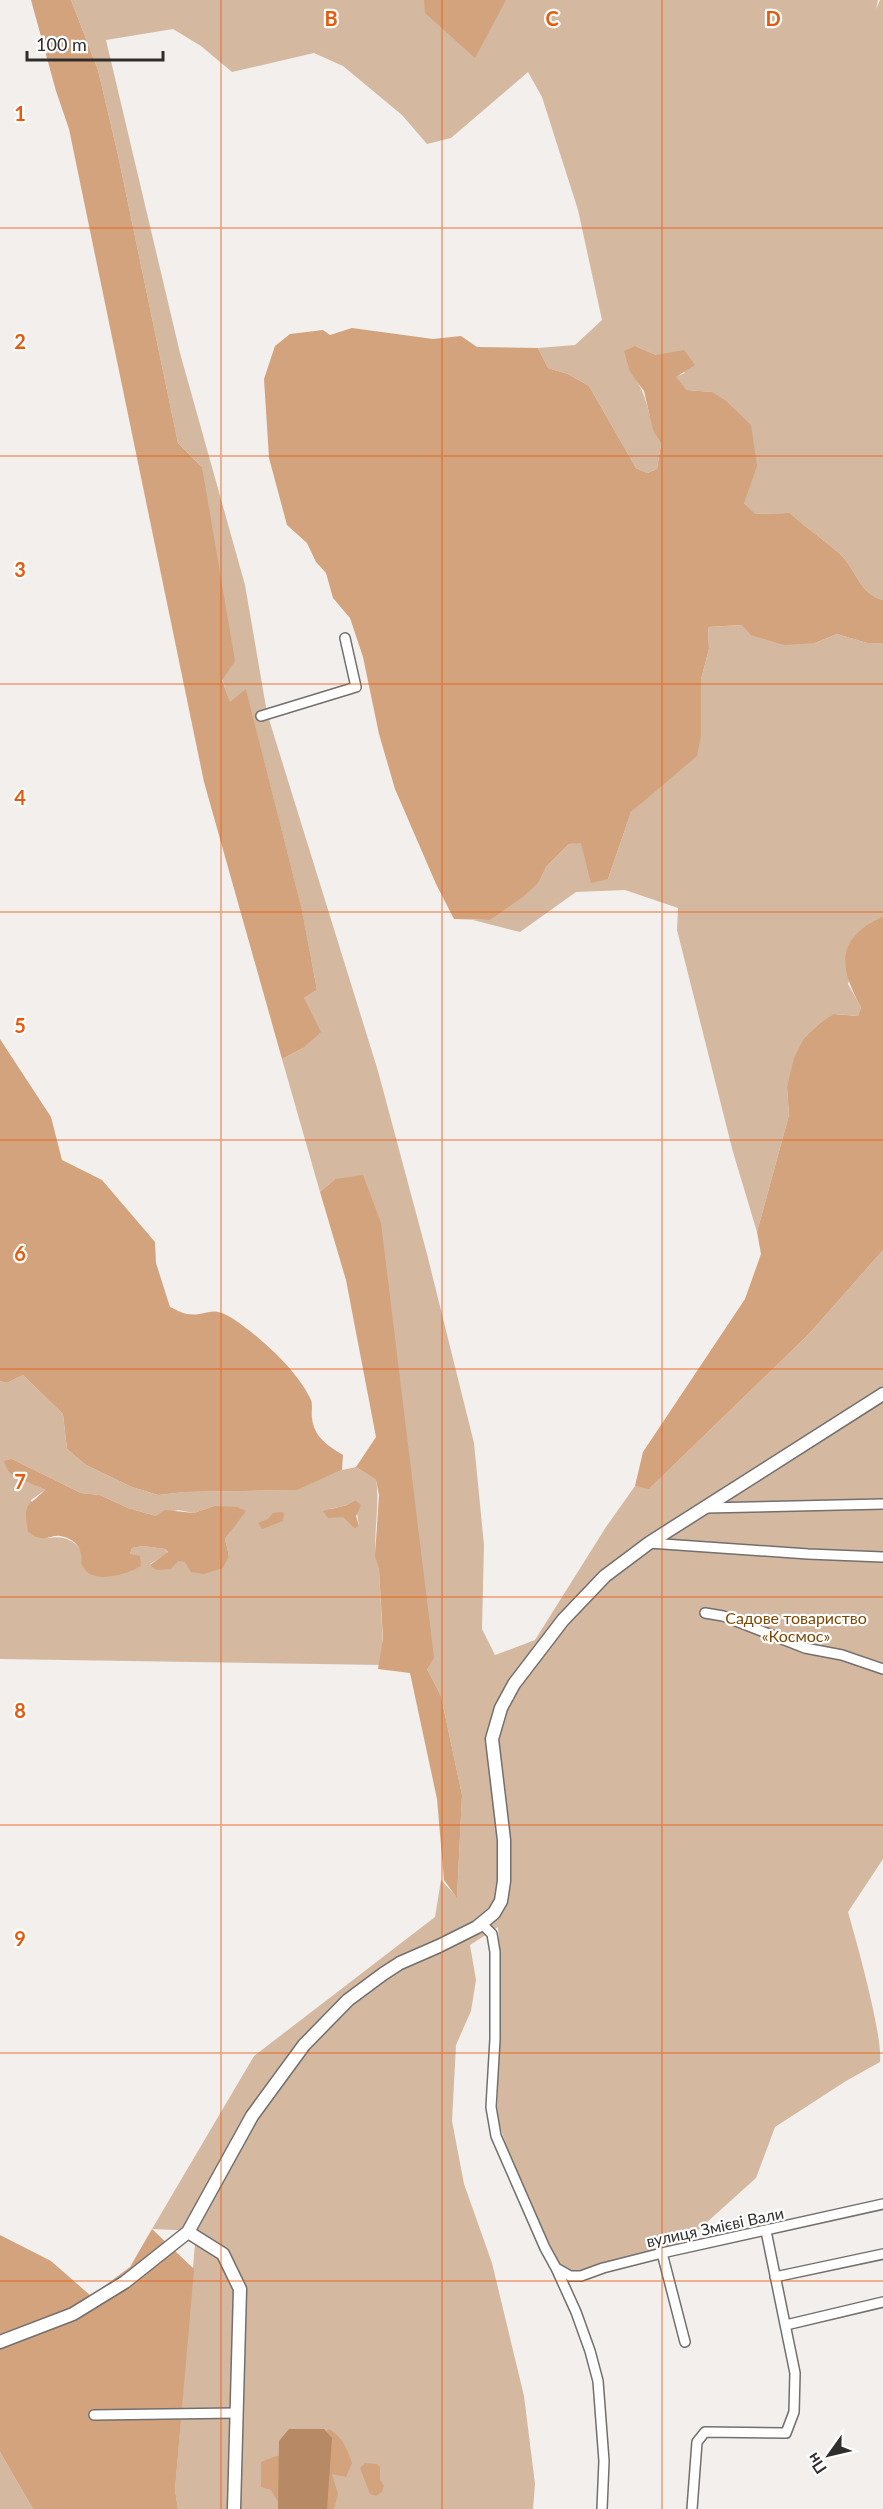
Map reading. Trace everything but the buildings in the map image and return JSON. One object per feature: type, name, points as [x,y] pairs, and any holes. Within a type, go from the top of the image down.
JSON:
[{"type":"street","points":[[261,716],[356,687],[345,638]]},
{"type":"street","points":[[0,2342],[73,2314],[126,2282],[188,2232],[252,2116],[304,2045],[348,2000],[383,1974],[400,1963],[482,1924],[494,1912],[501,1901],[504,1881],[504,1839],[492,1739],[501,1708],[514,1684],[583,1597],[605,1576],[649,1543],[883,1394]]},
{"type":"street","points":[[703,1508],[883,1504]]},
{"type":"street","points":[[649,1543],[883,1557]]},
{"type":"street","points":[[705,1612],[723,1616],[805,1648],[842,1655],[883,1669]]},
{"type":"street","points":[[482,1924],[492,1934],[495,1952],[495,2039],[491,2107],[496,2136],[544,2248],[576,2312],[590,2351],[598,2381],[604,2461],[602,2509]]},
{"type":"street","name":"вулиця Змієві Вали","points":[[556,2268],[570,2276],[581,2276],[662,2253],[883,2204]]},
{"type":"street","points":[[693,2509],[696,2442],[705,2432],[786,2433],[794,2412],[795,2373],[766,2231]]},
{"type":"street","points":[[188,2232],[223,2254],[240,2289],[234,2509]]},
{"type":"street","points":[[662,2253],[685,2342]]},
{"type":"street","points":[[775,2277],[883,2254]]},
{"type":"street","points":[[786,2325],[883,2302]]},
{"type":"street","points":[[94,2415],[236,2413]]},
{"type":"green space","name":"Садове товариство «Космос»","points":[[71,0],[878,0],[876,9],[880,0],[883,0],[883,600],[869,593],[842,556],[790,513],[754,514],[744,503],[712,392],[687,390],[675,377],[685,373],[656,355],[635,346],[630,372],[641,388],[661,444],[657,469],[647,473],[636,468],[589,386],[568,374],[548,368],[538,348],[575,345],[602,320],[578,210],[542,97],[528,72],[451,138],[427,144],[402,115],[343,66],[314,53],[232,72],[201,46],[173,29],[106,40],[180,353],[245,585],[267,713],[378,1071],[474,1443],[484,1545],[482,1629],[495,1655],[535,1640],[606,1527],[635,1486],[650,1488],[809,1334],[883,1250],[883,1859],[848,1912],[874,2011],[880,2062],[775,2127],[756,2178],[685,2242],[576,2272],[560,2267],[507,2149],[497,2116],[501,1965],[498,1927],[470,1945],[476,1980],[471,2011],[456,2045],[452,2121],[464,2184],[492,2263],[524,2396],[535,2484],[533,2509],[178,2509],[175,2490],[196,2231],[152,2229],[254,2056],[435,1917],[441,1880],[457,1897],[462,1795],[441,1696],[427,1669],[335,1179],[320,1192],[282,1059],[303,1048],[304,998],[317,990],[302,911],[246,690],[230,703],[222,679],[202,467],[178,443],[98,70]]},
{"type":"green space","points":[[742,625],[815,643],[837,634],[867,643],[883,643],[883,916],[870,923],[848,984],[861,1007],[858,1016],[835,1014],[821,1022],[804,1038],[787,1087],[789,1115],[757,1232],[733,1152],[677,930],[678,908],[625,890],[576,892],[520,932],[473,920],[490,920],[539,882],[546,867],[569,844],[581,842],[608,879],[631,812],[656,789],[701,736],[701,679],[709,649],[708,627]]},
{"type":"green space","points":[[23,1375],[63,1414],[67,1449],[86,1465],[132,1487],[158,1495],[184,1492],[296,1490],[342,1470],[356,1467],[376,1480],[375,1548],[379,1570],[384,1665],[0,1659],[0,1381],[7,1383]],"holes":[[[12,1459],[81,1493],[100,1495],[128,1508],[156,1516],[178,1510],[194,1513],[214,1506],[231,1531],[225,1539],[229,1556],[177,1561],[156,1570],[150,1564],[168,1553],[165,1549],[143,1546],[132,1548],[130,1554],[83,1555],[69,1540],[59,1537],[48,1538],[31,1500],[45,1490],[14,1478]],[[355,1500],[359,1526],[355,1529],[343,1516],[330,1509],[347,1505]]]},
{"type":"green space","points":[[0,2452],[33,2509],[0,2509]]},
{"type":"shaded area","points":[[31,0],[71,0],[98,70],[178,443],[202,467],[235,661],[222,680],[230,702],[246,689],[302,910],[317,990],[304,998],[321,1032],[303,1048],[282,1059],[204,782],[69,129]]},
{"type":"shaded area","points":[[424,0],[506,0],[475,58],[425,13]]},
{"type":"shaded area","points":[[352,328],[433,339],[461,336],[477,347],[538,348],[548,368],[568,374],[589,386],[636,468],[647,473],[657,469],[661,444],[653,430],[644,391],[630,372],[624,351],[635,346],[656,355],[684,350],[695,365],[676,377],[687,390],[712,392],[726,401],[751,425],[757,466],[744,503],[755,514],[790,513],[842,556],[864,588],[883,600],[883,643],[867,643],[837,634],[815,643],[784,645],[751,635],[742,625],[708,627],[709,649],[701,679],[701,736],[697,756],[631,812],[608,879],[591,883],[581,843],[569,844],[546,867],[539,882],[524,896],[490,920],[454,919],[436,884],[395,789],[379,734],[363,657],[350,618],[333,598],[326,573],[316,562],[307,543],[287,525],[269,458],[264,379],[275,346],[290,334],[323,330],[330,335]]},
{"type":"shaded area","points":[[883,916],[883,1250],[809,1334],[649,1489],[635,1486],[643,1452],[745,1299],[761,1254],[757,1232],[789,1115],[787,1087],[794,1058],[804,1038],[821,1022],[834,1014],[858,1016],[861,1007],[848,979],[846,955],[849,944],[856,934]]},
{"type":"shaded area","points":[[0,1039],[51,1117],[62,1160],[102,1180],[155,1242],[156,1263],[170,1307],[187,1314],[220,1312],[235,1320],[267,1346],[288,1367],[305,1389],[312,1402],[313,1425],[327,1444],[343,1455],[342,1470],[297,1490],[184,1492],[158,1495],[132,1487],[86,1465],[67,1449],[63,1414],[23,1375],[7,1383],[0,1381]]},
{"type":"shaded area","points":[[363,1175],[381,1223],[434,1658],[427,1669],[441,1696],[462,1795],[457,1898],[444,1880],[437,1799],[410,1673],[378,1669],[383,1639],[379,1570],[375,1556],[379,1495],[376,1480],[356,1467],[376,1437],[346,1280],[320,1192],[335,1179]]},
{"type":"shaded area","points":[[12,1459],[81,1493],[100,1495],[128,1508],[156,1516],[165,1510],[194,1513],[214,1506],[237,1507],[246,1511],[225,1539],[229,1556],[223,1568],[204,1574],[191,1572],[185,1562],[178,1561],[171,1569],[156,1570],[150,1565],[168,1552],[165,1549],[143,1546],[132,1548],[130,1554],[140,1556],[141,1566],[122,1574],[99,1577],[86,1571],[81,1563],[80,1549],[70,1539],[58,1536],[39,1538],[28,1532],[26,1510],[30,1503],[45,1490],[20,1480],[10,1473],[4,1461]]},
{"type":"shaded area","points":[[355,1500],[361,1505],[356,1516],[359,1526],[355,1529],[343,1517],[328,1518],[323,1511],[347,1505]]},
{"type":"shaded area","points":[[273,1513],[284,1513],[283,1521],[262,1529],[258,1523],[268,1519]]},
{"type":"shaded area","points":[[152,2229],[194,2269],[175,2490],[178,2509],[33,2509],[0,2452],[0,2235],[51,2261],[91,2296],[130,2267]]},
{"type":"shaded area","points":[[289,2429],[324,2429],[332,2438],[327,2509],[278,2509],[279,2441]]},
{"type":"shaded area","points":[[329,2429],[344,2444],[352,2463],[346,2477],[332,2474],[338,2494],[334,2509],[282,2509],[271,2490],[261,2487],[261,2462],[305,2447]]},
{"type":"shaded area","points":[[365,2463],[377,2464],[380,2467],[380,2479],[384,2486],[382,2492],[376,2496],[370,2494],[360,2468]]}]
